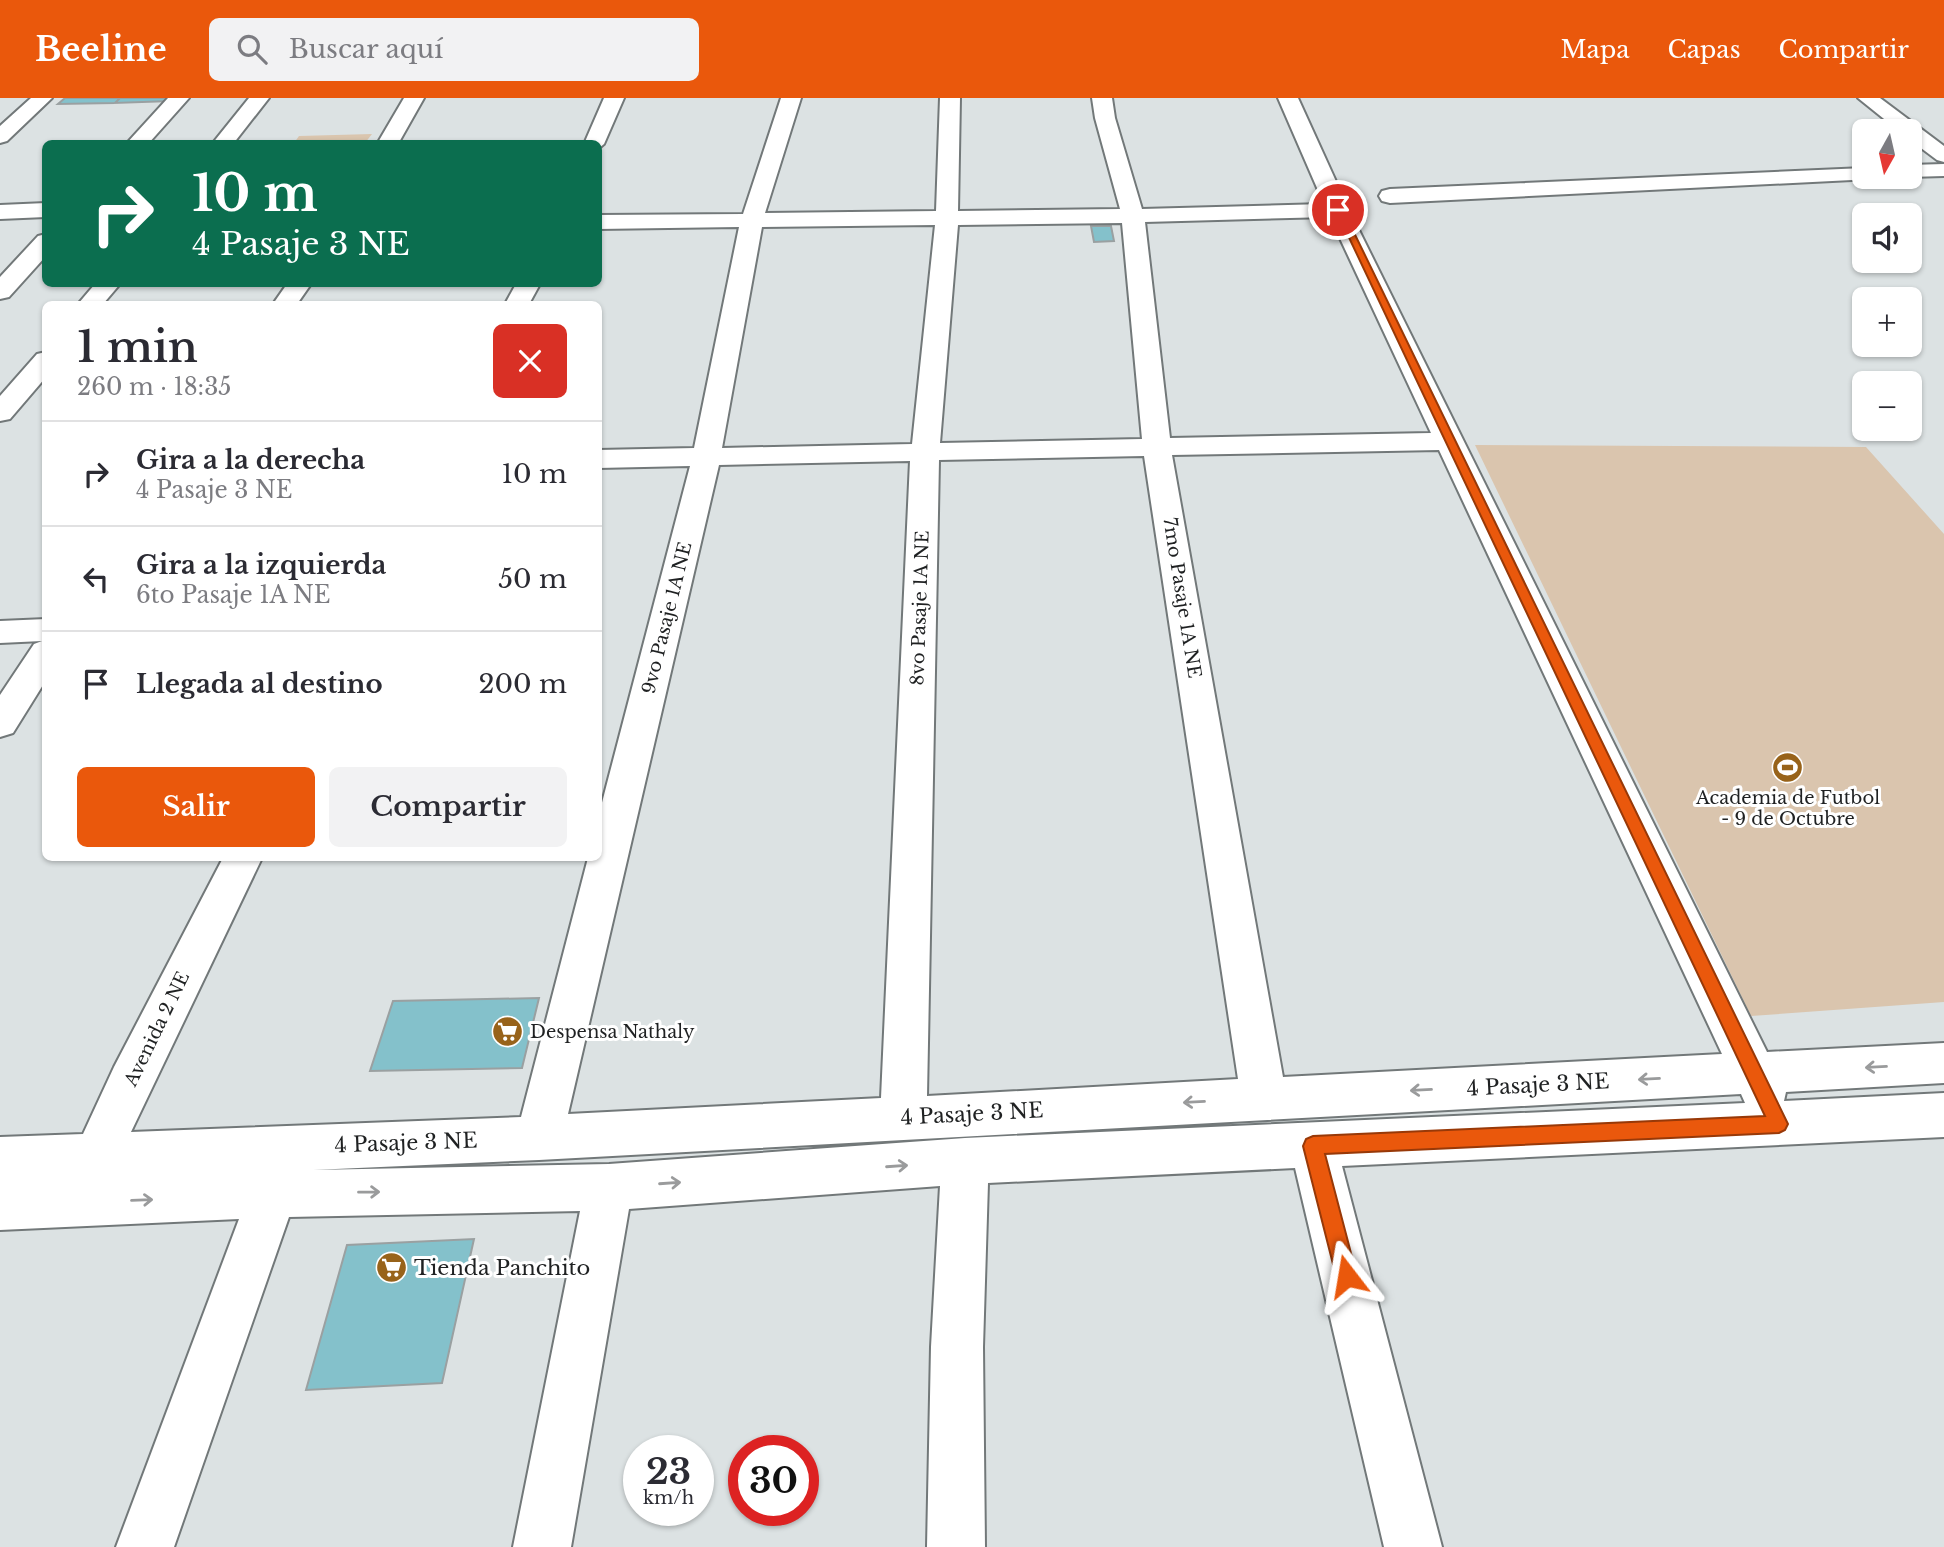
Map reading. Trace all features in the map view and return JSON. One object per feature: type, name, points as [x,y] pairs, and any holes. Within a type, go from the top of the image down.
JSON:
[{"type":"street","points":[[0,137],[42,98]]},
{"type":"street","points":[[140,140],[179,98]]},
{"type":"street","points":[[225,140],[259,98]]},
{"type":"street","points":[[389,140],[414,98]]},
{"type":"street","points":[[596,140],[614,98]]},
{"type":"street","name":"9vo Pasaje 1A NE","points":[[539,1138],[706,458],[752,220],[791,98]]},
{"type":"street","name":"8vo Pasaje 1A NE","points":[[903,1118],[925,454],[947,218],[950,98]]},
{"type":"street","name":"7mo Pasaje 1A NE","points":[[1102,98],[1133,216],[1157,449],[1264,1098]]},
{"type":"street","points":[[1288,98],[1338,210],[1779,1124]]},
{"type":"street","points":[[1868,98],[1944,156]]},
{"type":"street","points":[[1922,171],[1944,170]]},
{"type":"street","points":[[1390,196],[1852,175]]},
{"type":"street","points":[[0,212],[42,210]]},
{"type":"street","points":[[602,222],[1133,216],[1338,210]]},
{"type":"street","points":[[0,292],[42,246]]},
{"type":"street","points":[[93,301],[105,287]]},
{"type":"street","points":[[0,376],[41,370]]},
{"type":"street","points":[[0,413],[41,370]]},
{"type":"street","points":[[602,459],[1449,441]]},
{"type":"street","points":[[0,632],[42,630]]},
{"type":"street","points":[[0,724],[42,658]]},
{"type":"street","name":"Avenida 2 NE","points":[[76,1203],[96,1156],[241,861]]},
{"type":"street","name":"4 Pasaje 3 NE","points":[[0,1206],[76,1203],[281,1171],[539,1138],[1944,1063]]},
{"type":"street","name":"4 Pasaje 3 NE","points":[[0,1160],[96,1156],[281,1171],[608,1187],[965,1161],[1944,1115]]},
{"type":"street","points":[[1313,1146],[1413,1547]]},
{"type":"street","points":[[956,1547],[957,1348],[965,1161]]},
{"type":"street","points":[[145,1547],[281,1171]]},
{"type":"street","points":[[542,1547],[608,1187]]},
{"type":"shaded area","points":[[372,134],[367,140],[296,140],[299,136]]},
{"type":"shaded area","name":"Academia de Futbol - 9 de Octubre","points":[[1475,445],[1866,447],[1944,534],[1944,1002],[1751,1016]]},
{"type":"building","points":[[65,98],[120,98],[115,103],[58,104]]},
{"type":"building","points":[[120,98],[174,98],[171,101],[115,103]]},
{"type":"building","points":[[1091,226],[1111,226],[1114,241],[1094,242]]},
{"type":"building","points":[[539,998],[522,1068],[370,1071],[393,1001]]},
{"type":"building","points":[[474,1239],[442,1383],[306,1390],[347,1245]]},
{"type":"place","name":"Academia de Futbol - 9 de Octubre","points":[[1788,768]]},
{"type":"place","name":"Despensa Nathaly","points":[[507,1032]]},
{"type":"place","name":"Tienda Panchito","points":[[391,1268]]},
{"type":"route","points":[[1338,210],[1779,1124],[1313,1146],[1347,1276]]}]
